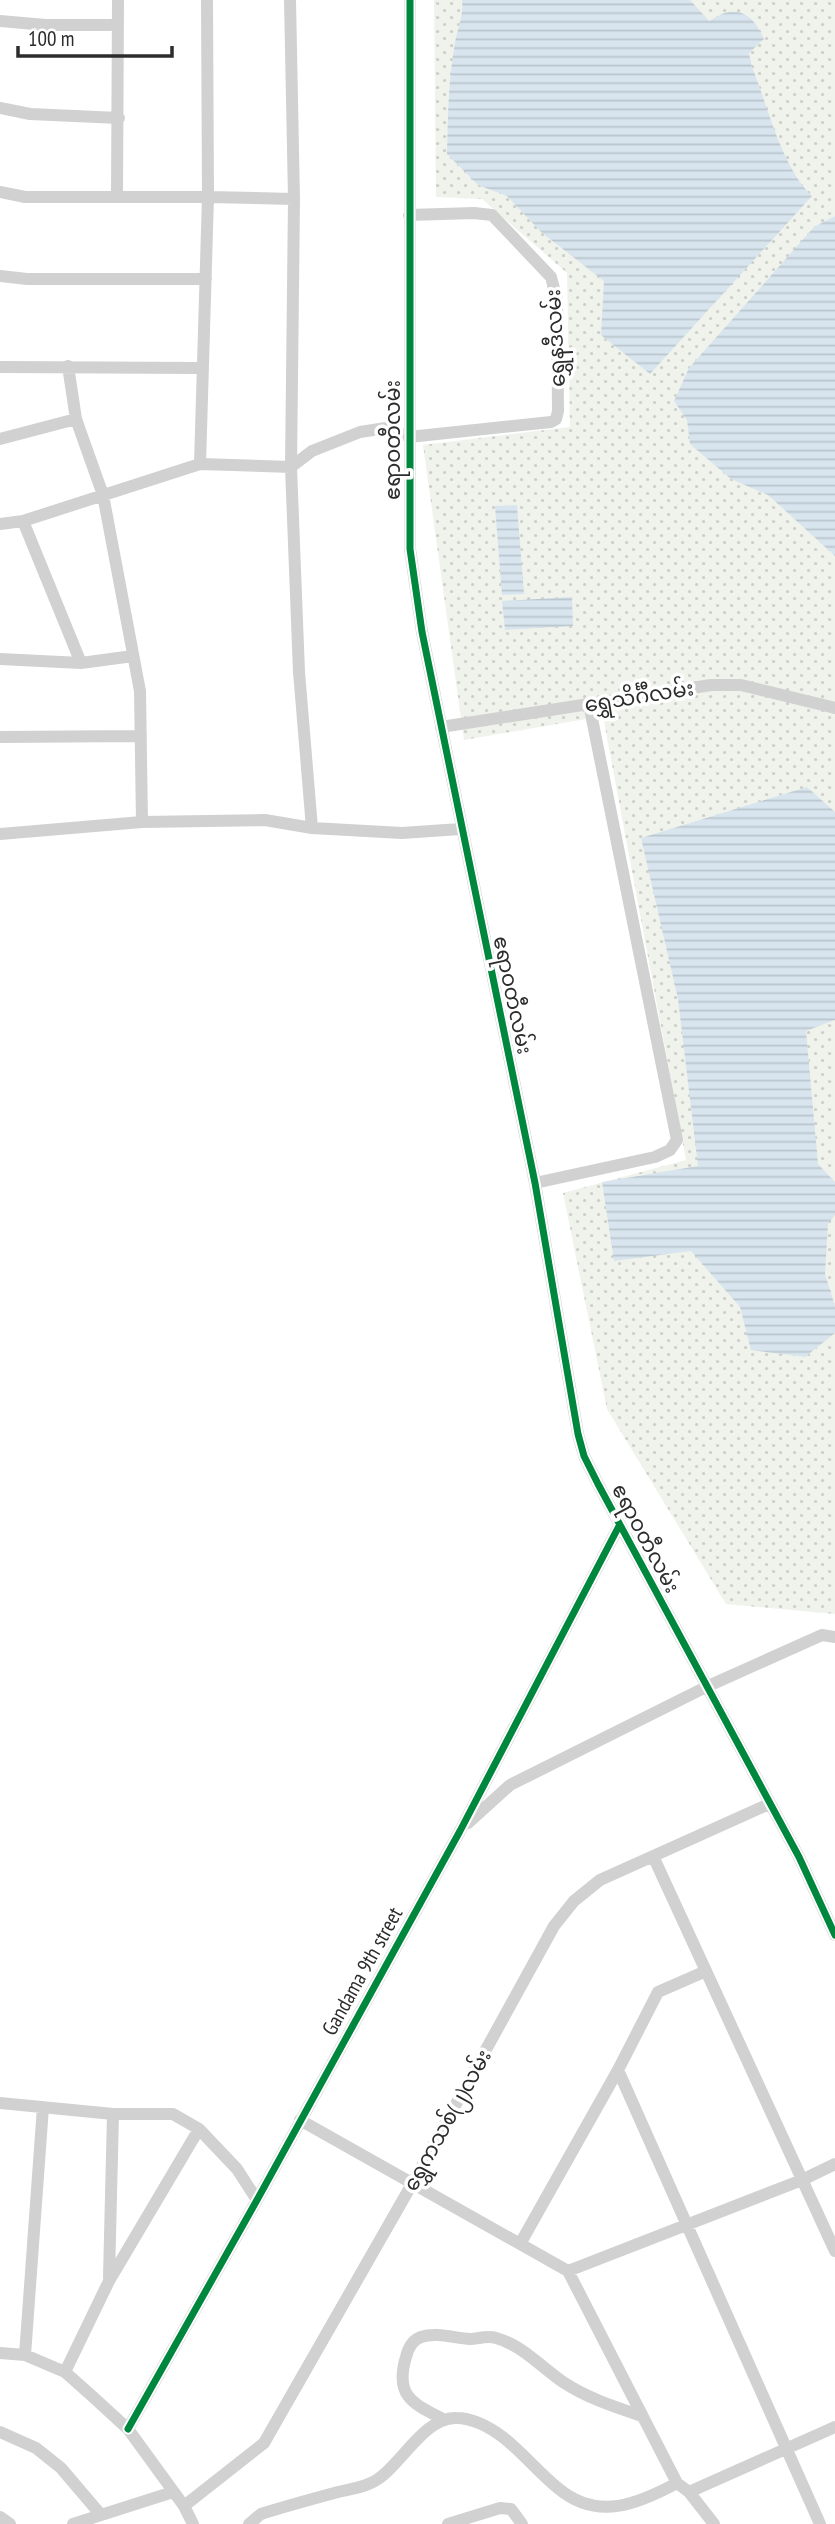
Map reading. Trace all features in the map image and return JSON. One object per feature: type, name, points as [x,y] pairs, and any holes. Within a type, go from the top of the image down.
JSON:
[{"type":"street","points":[[117,197],[118,0]]},
{"type":"street","points":[[200,464],[208,197],[207,0]]},
{"type":"street","points":[[290,0],[294,200],[291,467],[299,672],[312,828]]},
{"type":"street","name":"ဧရာဝတီလမ်း","points":[[410,0],[410,549],[422,632],[460,829],[535,1183],[578,1434],[584,1456],[619,1526],[799,1857],[835,1935]]},
{"type":"street","points":[[0,21],[46,25],[118,25]]},
{"type":"street","points":[[0,108],[30,114],[119,118]]},
{"type":"street","points":[[0,192],[25,197],[294,200]]},
{"type":"street","name":"ရွှေနဒီလမ်း","points":[[409,215],[492,215],[551,277],[557,300],[558,411],[556,419],[551,422],[409,437]]},
{"type":"street","points":[[0,276],[27,279],[206,279]]},
{"type":"street","points":[[68,366],[76,419],[103,495],[140,691],[142,822]]},
{"type":"street","points":[[0,367],[203,368]]},
{"type":"street","points":[[0,439],[76,419]]},
{"type":"street","points":[[0,524],[23,521],[200,464],[291,467],[312,451],[360,432],[386,428],[409,437]]},
{"type":"street","points":[[23,521],[81,663]]},
{"type":"street","points":[[0,659],[81,663],[133,656]]},
{"type":"street","name":"ရွှေသိင်္ဂီလမ်း","points":[[441,727],[711,685],[741,685],[835,708]]},
{"type":"street","points":[[535,1183],[655,1157],[670,1150],[677,1140],[589,704]]},
{"type":"street","points":[[0,737],[141,736]]},
{"type":"street","points":[[0,834],[142,822],[265,820],[312,828],[402,833],[460,829]]},
{"type":"street","name":"Gandama 9th street","points":[[128,2429],[460,1831],[619,1526]]},
{"type":"street","points":[[460,1831],[510,1785],[706,1687],[822,1635],[835,1637]]},
{"type":"street","name":"ရွှေကသစ်(၂)လမ်း","points":[[184,2506],[264,2444],[412,2184],[554,1926],[574,1901],[600,1880],[769,1804]]},
{"type":"street","points":[[653,1856],[835,2251]]},
{"type":"street","points":[[520,2245],[618,2070],[658,1992],[706,1970]]},
{"type":"street","points":[[618,2070],[820,2524]]},
{"type":"street","points":[[0,2103],[113,2114],[173,2114],[199,2129],[237,2169],[257,2200]]},
{"type":"street","points":[[25,2355],[43,2107]]},
{"type":"street","points":[[109,2281],[113,2114]]},
{"type":"street","points":[[300,2120],[568,2271],[677,2483],[689,2492],[713,2524]]},
{"type":"street","points":[[65,2372],[109,2281],[199,2129]]},
{"type":"street","points":[[568,2271],[835,2164]]},
{"type":"street","points":[[446,2420],[416,2405],[404,2391],[401,2375],[409,2348],[422,2337],[495,2337],[516,2347],[577,2390],[642,2416]]},
{"type":"street","points":[[0,2353],[25,2355],[65,2372],[128,2429],[184,2506],[193,2524]]},
{"type":"street","points":[[249,2524],[261,2514],[378,2479],[440,2421],[456,2418],[480,2423],[498,2434],[518,2449],[561,2491],[582,2502],[604,2507],[627,2506],[649,2499],[677,2483]]},
{"type":"street","points":[[689,2492],[835,2427]]},
{"type":"street","points":[[0,2432],[36,2448],[53,2462],[101,2515]]},
{"type":"street","points":[[73,2524],[173,2492]]},
{"type":"street","points":[[448,2524],[500,2508],[511,2509],[522,2524]]},
{"type":"street","points":[[0,2517],[10,2524]]},
{"type":"shaded area","points":[[434,0],[835,0],[835,1614],[726,1604],[607,1409],[563,1193],[686,1160],[603,716],[464,740],[423,445],[570,427],[567,273],[482,199],[436,197]]},
{"type":"shaded area","points":[[462,0],[690,0],[709,21],[727,12],[742,13],[755,23],[761,33],[764,39],[749,53],[752,67],[784,153],[801,184],[812,196],[650,374],[601,335],[604,281],[541,232],[507,196],[478,185],[447,154],[451,75]]},
{"type":"shaded area","points":[[835,216],[835,556],[768,495],[731,479],[690,444],[687,420],[674,401],[689,368],[814,227]]},
{"type":"shaded area","points":[[517,505],[524,594],[502,595],[495,506]]},
{"type":"shaded area","points":[[572,597],[573,626],[505,630],[502,601]]},
{"type":"shaded area","points":[[807,787],[835,812],[835,1020],[806,1031],[818,1164],[835,1182],[835,1215],[828,1224],[825,1274],[835,1306],[835,1333],[805,1357],[751,1350],[740,1307],[691,1251],[614,1261],[602,1182],[698,1166],[678,999],[641,838]]},
{"type":"cycle path","points":[[410,0],[410,549],[422,632],[535,1183],[578,1434],[584,1456],[598,1484],[799,1857],[835,1935]]},
{"type":"cycle path","points":[[128,2429],[460,1831],[619,1526]]}]
